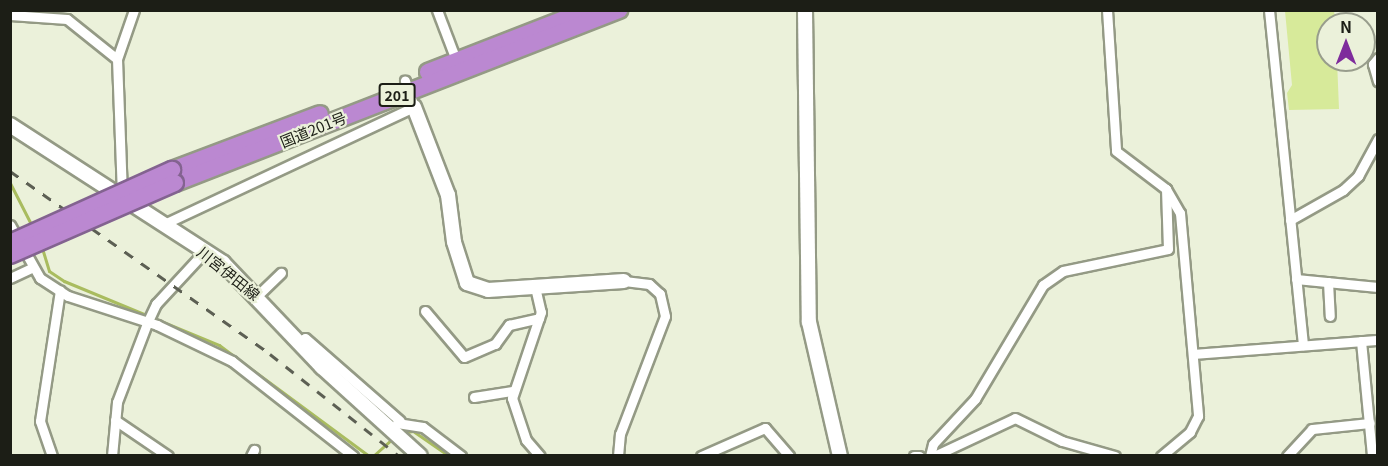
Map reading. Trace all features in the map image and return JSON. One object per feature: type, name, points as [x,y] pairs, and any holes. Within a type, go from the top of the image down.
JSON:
[{"type":"highway","name":"国道201号","points":[[407,86],[456,60],[586,10]]},
{"type":"highway","name":"国道201号","points":[[10,243],[407,86],[619,10]]},
{"type":"highway","name":"国道201号","points":[[10,255],[174,177]]},
{"type":"street","points":[[122,195],[117,59],[134,10]]},
{"type":"street","points":[[437,10],[456,60]]},
{"type":"street","points":[[805,10],[808,322],[840,456]]},
{"type":"street","points":[[1107,10],[1116,151],[1166,189],[1180,213],[1198,416],[1190,432],[1161,456]]},
{"type":"street","points":[[1269,10],[1303,345]]},
{"type":"street","points":[[10,15],[58,15],[76,25],[117,59]]},
{"type":"street","points":[[1377,58],[1373,64],[1377,81]]},
{"type":"street","points":[[407,86],[448,195],[454,242],[467,283],[488,290],[624,281],[649,284],[660,294],[665,316],[620,434],[618,456]]},
{"type":"street","points":[[164,224],[414,107]]},
{"type":"street","name":"川宮伊田線","points":[[10,125],[122,195],[205,251],[258,295],[300,342],[396,424],[420,456]]},
{"type":"street","points":[[1290,220],[1343,190],[1358,176],[1377,139]]},
{"type":"street","points":[[1115,456],[1062,441],[1015,418],[932,456],[933,444],[981,390],[1043,285],[1063,271],[1168,249],[1166,189]]},
{"type":"street","points":[[10,225],[31,267],[60,291],[148,321],[245,370],[353,456]]},
{"type":"street","points":[[112,456],[117,402],[148,321],[156,304],[205,251]]},
{"type":"street","points":[[10,278],[31,267]]},
{"type":"street","points":[[258,295],[281,273]]},
{"type":"street","points":[[1296,279],[1377,287]]},
{"type":"street","points":[[1328,282],[1330,316]]},
{"type":"street","points":[[535,287],[542,304],[513,391],[514,413],[540,456]]},
{"type":"street","points":[[52,456],[40,421],[60,291]]},
{"type":"street","points":[[425,311],[465,357],[488,348],[509,325],[539,318]]},
{"type":"street","points":[[1194,354],[1377,340]]},
{"type":"street","points":[[1361,341],[1372,456]]},
{"type":"street","points":[[474,397],[513,391]]},
{"type":"street","points":[[115,420],[168,456]]},
{"type":"street","points":[[1287,456],[1312,429],[1370,423]]},
{"type":"street","points":[[396,424],[423,428],[461,456]]},
{"type":"street","points":[[703,455],[765,428],[789,456]]},
{"type":"street","points":[[914,456],[919,456]]},
{"type":"green space","points":[[1285,11],[1334,11],[1316,12],[1316,72],[1337,72],[1339,109],[1289,110],[1287,93],[1292,85]]},
{"type":"waterway","points":[[10,183],[32,226]]},
{"type":"waterway","points":[[42,248],[49,271],[64,281],[219,345],[369,456]]},
{"type":"waterway","points":[[399,433],[413,431],[449,456]]},
{"type":"waterway","points":[[373,456],[394,437]]},
{"type":"railway","points":[[10,171],[270,354],[399,456]]}]
